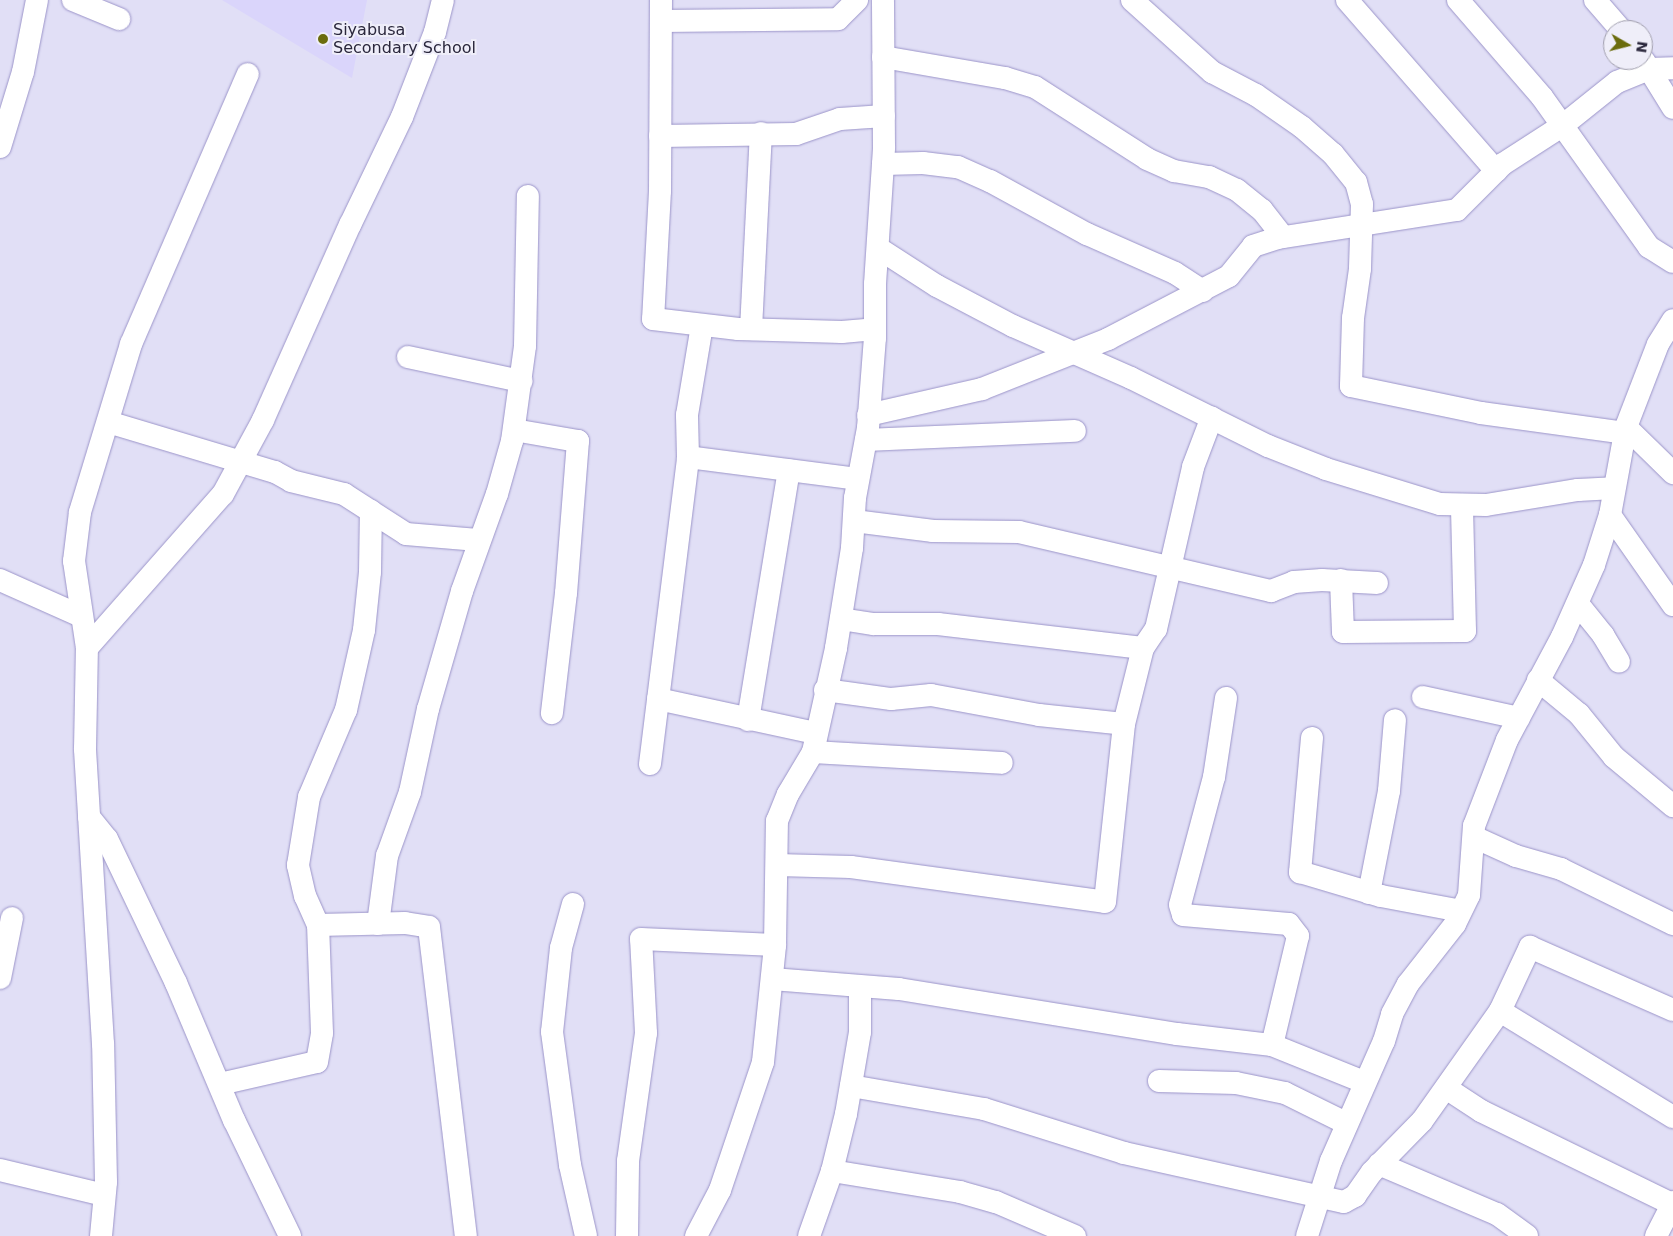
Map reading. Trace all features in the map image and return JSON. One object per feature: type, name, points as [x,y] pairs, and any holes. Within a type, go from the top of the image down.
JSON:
[{"type":"street","points":[[0,147],[23,72],[38,0]]},
{"type":"street","points":[[73,0],[119,19]]},
{"type":"street","points":[[87,648],[223,494],[263,420],[350,225],[402,117],[435,32],[443,0]]},
{"type":"street","points":[[856,0],[838,19],[661,11],[657,269],[653,319],[751,329],[842,332],[875,329]]},
{"type":"street","points":[[696,1236],[720,1190],[763,1062],[775,945],[777,821],[814,742],[841,619],[858,479],[866,440],[875,329],[884,164],[884,0]]},
{"type":"street","points":[[1132,0],[1212,72],[1264,100],[1333,154],[1356,182],[1362,204],[1351,386],[1427,399],[1481,413],[1625,430],[1673,473]]},
{"type":"street","points":[[1347,0],[1496,171]]},
{"type":"street","points":[[1458,0],[1542,97],[1649,247],[1673,262]]},
{"type":"street","points":[[1596,0],[1613,20]]},
{"type":"street","points":[[883,57],[1005,78],[1035,87],[1147,160],[1174,171],[1209,176],[1237,190],[1262,210],[1283,237]]},
{"type":"street","points":[[1653,66],[1673,68]]},
{"type":"street","points":[[868,416],[982,389],[1075,353],[1203,291],[1229,276],[1253,246],[1283,237],[1361,227],[1457,210],[1496,171],[1562,126],[1617,82],[1637,70]]},
{"type":"street","points":[[1649,70],[1673,108]]},
{"type":"street","points":[[101,1236],[104,1195],[103,1044],[85,749],[87,648],[74,561],[80,512],[132,344],[248,74]]},
{"type":"street","points":[[660,136],[710,137],[761,132],[796,134],[840,119],[884,116]]},
{"type":"street","points":[[751,329],[761,132]]},
{"type":"street","points":[[884,164],[923,163],[958,167],[990,181],[1087,234],[1175,273],[1203,291]]},
{"type":"street","points":[[378,924],[387,856],[410,792],[428,709],[478,540],[497,494],[514,430],[522,381],[530,241],[528,196]]},
{"type":"street","points":[[878,248],[937,286],[1012,326],[1075,353],[1212,417],[1268,446],[1326,469],[1440,504],[1486,505],[1578,490],[1614,488]]},
{"type":"street","points":[[1306,1236],[1321,1200],[1346,1123],[1408,984],[1455,924],[1469,895],[1474,826],[1519,718],[1578,604],[1610,515],[1625,430],[1665,349],[1673,320]]},
{"type":"street","points":[[650,764],[662,647],[688,457],[687,415],[702,325]]},
{"type":"street","points":[[408,357],[522,381]]},
{"type":"street","points":[[777,865],[850,867],[1105,902],[1124,724],[1143,648],[1156,629],[1194,467],[1212,417]]},
{"type":"street","points":[[108,422],[275,472],[291,481],[344,494],[406,534],[478,540]]},
{"type":"street","points":[[514,430],[578,441],[565,602],[552,713]]},
{"type":"street","points":[[866,440],[1075,431]]},
{"type":"street","points":[[688,457],[858,479]]},
{"type":"street","points":[[748,720],[789,470]]},
{"type":"street","points":[[1340,580],[1343,632],[1465,631],[1462,505]]},
{"type":"street","points":[[220,1084],[318,1062],[322,1032],[318,925],[305,896],[298,865],[309,797],[346,710],[364,630],[370,572],[371,511]]},
{"type":"street","points":[[1610,515],[1673,605]]},
{"type":"street","points":[[854,521],[933,531],[1019,532],[1171,566],[1231,584],[1270,591],[1294,582],[1340,580],[1377,583]]},
{"type":"street","points":[[0,580],[81,616]]},
{"type":"street","points":[[1578,604],[1603,635],[1619,662]]},
{"type":"street","points":[[841,619],[874,624],[938,624],[1143,648]]},
{"type":"street","points":[[1538,680],[1579,714],[1614,758],[1673,806]]},
{"type":"street","points":[[825,690],[891,699],[931,695],[1039,716],[1124,724]]},
{"type":"street","points":[[1423,696],[1519,718]]},
{"type":"street","points":[[1226,698],[1214,777],[1180,905],[1184,915],[1289,924],[1298,936],[1272,1045]]},
{"type":"street","points":[[658,699],[748,720],[814,742],[1002,763]]},
{"type":"street","points":[[1369,892],[1389,791],[1395,720]]},
{"type":"street","points":[[1312,738],[1300,872],[1369,892],[1461,911]]},
{"type":"street","points":[[89,817],[108,839],[176,983],[290,1236]]},
{"type":"street","points":[[1474,837],[1516,856],[1561,870],[1673,924]]},
{"type":"street","points":[[573,904],[561,948],[552,1032],[570,1165],[586,1236]]},
{"type":"street","points":[[0,978],[12,918]]},
{"type":"street","points":[[318,925],[378,924],[429,927],[466,1236]]},
{"type":"street","points":[[626,1236],[628,1161],[646,1033],[641,939],[775,945]]},
{"type":"street","points":[[851,1086],[984,1109],[1124,1153],[1181,1164],[1321,1200],[1344,1202],[1355,1196],[1379,1164],[1422,1121],[1500,1011],[1530,947],[1673,1010]]},
{"type":"street","points":[[772,979],[860,988],[899,989],[1178,1034],[1272,1045],[1364,1082]]},
{"type":"street","points":[[809,1236],[832,1171],[851,1086],[860,1032],[860,988]]},
{"type":"street","points":[[1500,1011],[1673,1117]]},
{"type":"street","points":[[1159,1081],[1236,1083],[1285,1093],[1346,1123]]},
{"type":"street","points":[[1446,1088],[1482,1111],[1672,1203],[1656,1236]]},
{"type":"street","points":[[1379,1164],[1497,1214],[1527,1236]]},
{"type":"street","points":[[0,1170],[104,1195]]},
{"type":"street","points":[[832,1171],[960,1192],[996,1202],[1075,1236]]},
{"type":"shaded area","name":"Siyabusa Secondary School","points":[[222,0],[367,0],[352,78]]},
{"type":"place","name":"Siyabusa Secondary School","points":[[323,39]]}]
